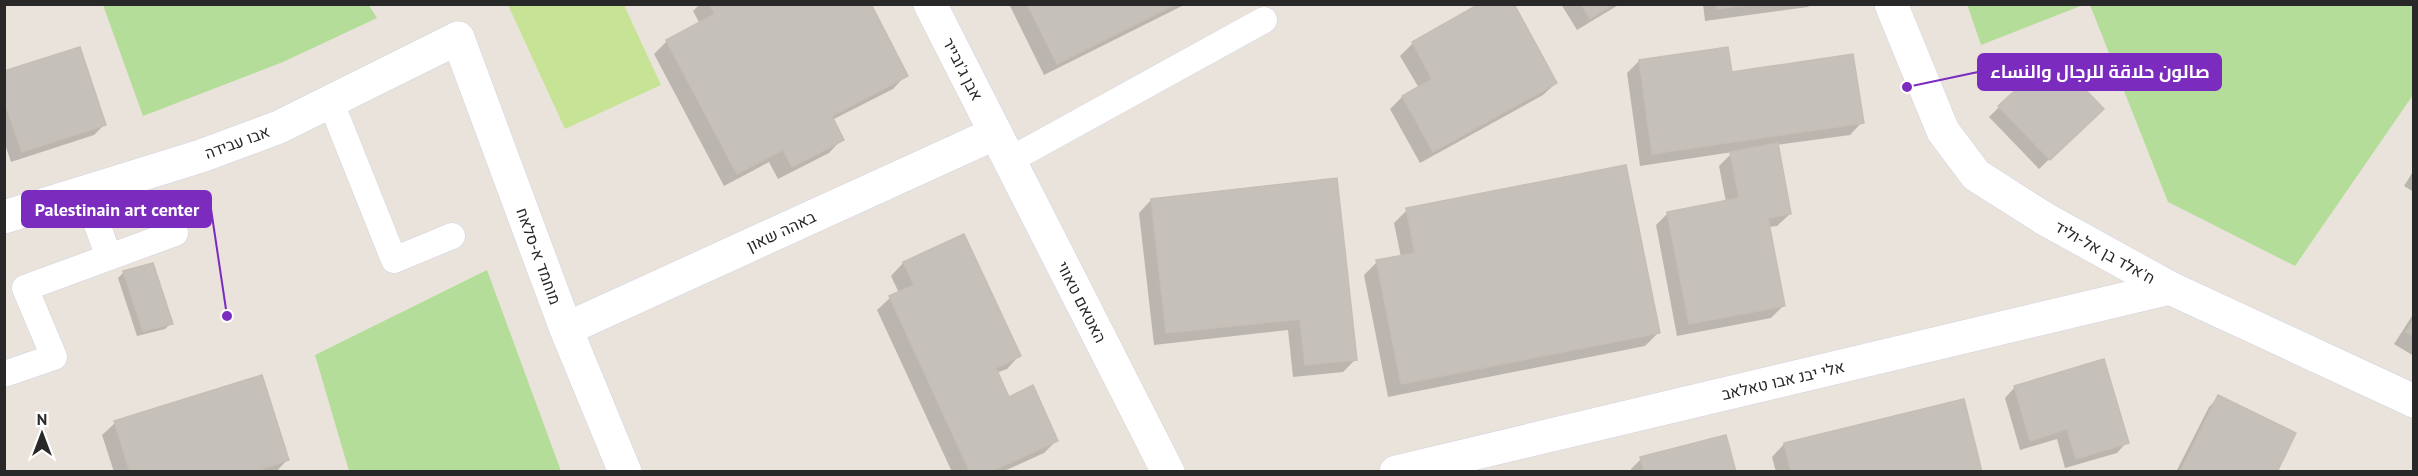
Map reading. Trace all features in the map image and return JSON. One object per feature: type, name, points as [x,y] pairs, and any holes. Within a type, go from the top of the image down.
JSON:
[{"type":"street","name":"אבן ג'ובייר","points":[[930,4],[1003,147]]},
{"type":"street","name":"ח'אלד בן אל-וליד","points":[[1891,4],[1943,131],[1976,175],[2045,219],[2170,288],[2414,401]]},
{"type":"street","name":"אבו עבידה","points":[[4,217],[201,156],[267,131],[458,38]]},
{"type":"street","name":"מוחמד א-סלאח","points":[[458,38],[566,329],[626,471]]},
{"type":"street","name":"באהה שאון","points":[[566,329],[1003,147]]},
{"type":"street","name":"האטאם טאווי","points":[[1003,147],[1168,471]]},
{"type":"street","name":"אלי יבנ אבו טאלאב","points":[[1396,471],[2170,288]]},
{"type":"lane","points":[[1003,147],[1263,20]]},
{"type":"lane","points":[[330,100],[394,260],[452,236]]},
{"type":"lane","points":[[85,192],[109,257]]},
{"type":"lane","points":[[4,374],[54,357],[25,288],[175,233]]},
{"type":"green space","points":[[368,4],[377,18],[283,62],[143,116],[103,5]]},
{"type":"green space","points":[[1967,4],[2083,4],[2083,5],[1981,45]]},
{"type":"green space","points":[[508,5],[624,5],[661,85],[565,129]]},
{"type":"green space","points":[[2090,5],[2413,5],[2413,95],[2295,266],[2168,202]]},
{"type":"green space","points":[[487,270],[561,471],[349,471],[315,355]]},
{"type":"building","points":[[710,4],[871,4],[908,76],[832,116],[844,140],[792,167],[783,150],[737,174],[666,40],[715,14]]},
{"type":"building","points":[[1027,4],[1176,4],[1057,64]]},
{"type":"building","points":[[1479,4],[1514,4],[1557,83],[1433,152],[1402,96],[1432,79],[1412,42]]},
{"type":"building","points":[[1581,4],[1614,4],[1590,19]]},
{"type":"building","points":[[1717,4],[1753,4],[1717,9]]},
{"type":"building","points":[[80,47],[106,125],[22,152],[4,101],[4,71]]},
{"type":"building","points":[[1728,47],[1732,72],[1853,54],[1864,123],[1652,154],[1639,60]]},
{"type":"building","points":[[2053,56],[2104,109],[2050,160],[1998,106]]},
{"type":"building","points":[[1778,143],[1791,214],[1768,218],[1785,306],[1689,324],[1667,212],[1739,198],[1730,152]]},
{"type":"building","points":[[1626,165],[1660,333],[1401,384],[1376,260],[1415,253],[1406,208]]},
{"type":"building","points":[[1337,178],[1357,360],[1305,365],[1300,319],[1166,333],[1151,199]]},
{"type":"building","points":[[964,234],[1021,356],[996,368],[1009,397],[1033,385],[1058,441],[990,472],[970,472],[889,296],[914,285],[903,262]]},
{"type":"building","points":[[153,263],[173,324],[143,331],[123,271]]},
{"type":"building","points":[[2414,319],[2414,336],[2406,332]]},
{"type":"building","points":[[2104,359],[2129,443],[2076,459],[2067,429],[2030,441],[2014,386]]},
{"type":"building","points":[[262,375],[289,460],[252,472],[130,472],[114,421]]},
{"type":"building","points":[[2218,395],[2296,433],[2277,472],[2180,472]]},
{"type":"building","points":[[1964,399],[1982,472],[1791,472],[1784,443]]},
{"type":"building","points":[[1726,435],[1736,472],[1644,472],[1640,457]]},
{"type":"place","name":"صالون حلاقة للرجال والنساء","points":[[1907,87]]},
{"type":"place","name":"Palestinain art center","points":[[227,316]]}]
